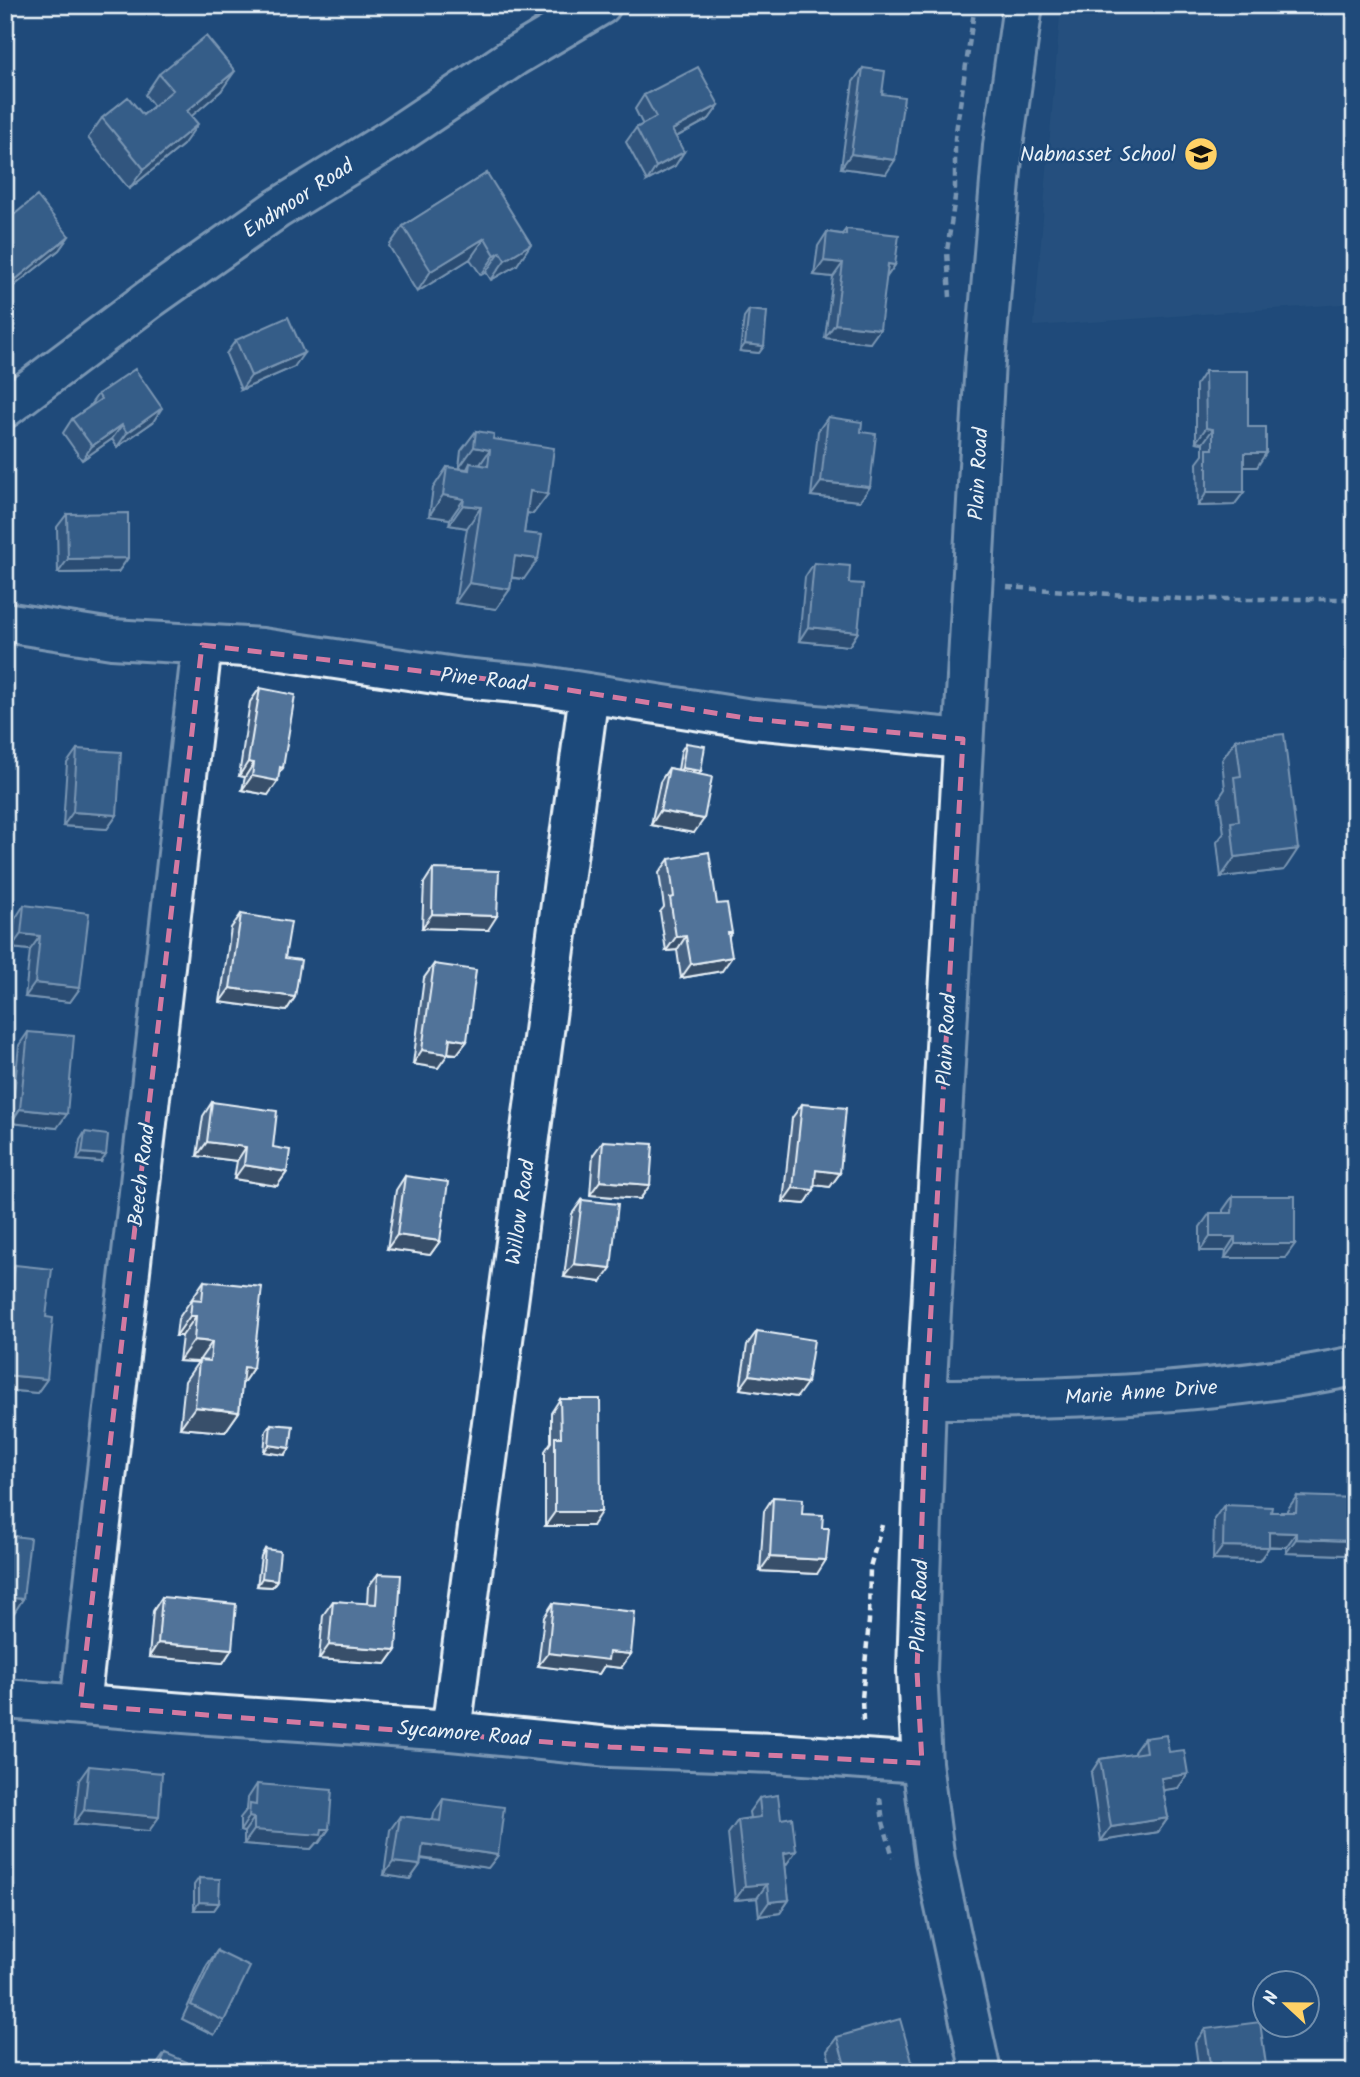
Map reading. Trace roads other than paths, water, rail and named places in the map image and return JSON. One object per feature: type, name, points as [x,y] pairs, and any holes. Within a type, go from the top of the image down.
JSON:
[{"type":"street","name":"Endmoor Road","points":[[5,408],[151,298],[277,209],[391,139],[515,56],[601,5]]},
{"type":"street","name":"Plain Road","points":[[981,2072],[935,1861],[922,1763],[917,1671],[926,1398],[985,361],[1002,160],[1023,5]]},
{"type":"street","name":"Pine Road","points":[[5,622],[112,639],[262,648],[537,685],[752,719],[963,739]]},
{"type":"street","name":"Beech Road","points":[[80,1705],[202,645]]},
{"type":"street","name":"Willow Road","points":[[451,1731],[589,693]]},
{"type":"street","name":"Marie Anne Drive","points":[[926,1398],[1033,1399],[1138,1394],[1253,1383],[1355,1366]]},
{"type":"street","name":"Sycamore Road","points":[[5,1699],[451,1731],[610,1747],[775,1753],[922,1763]]},
{"type":"place","name":"Nabnasset School","points":[[1201,154]]}]
